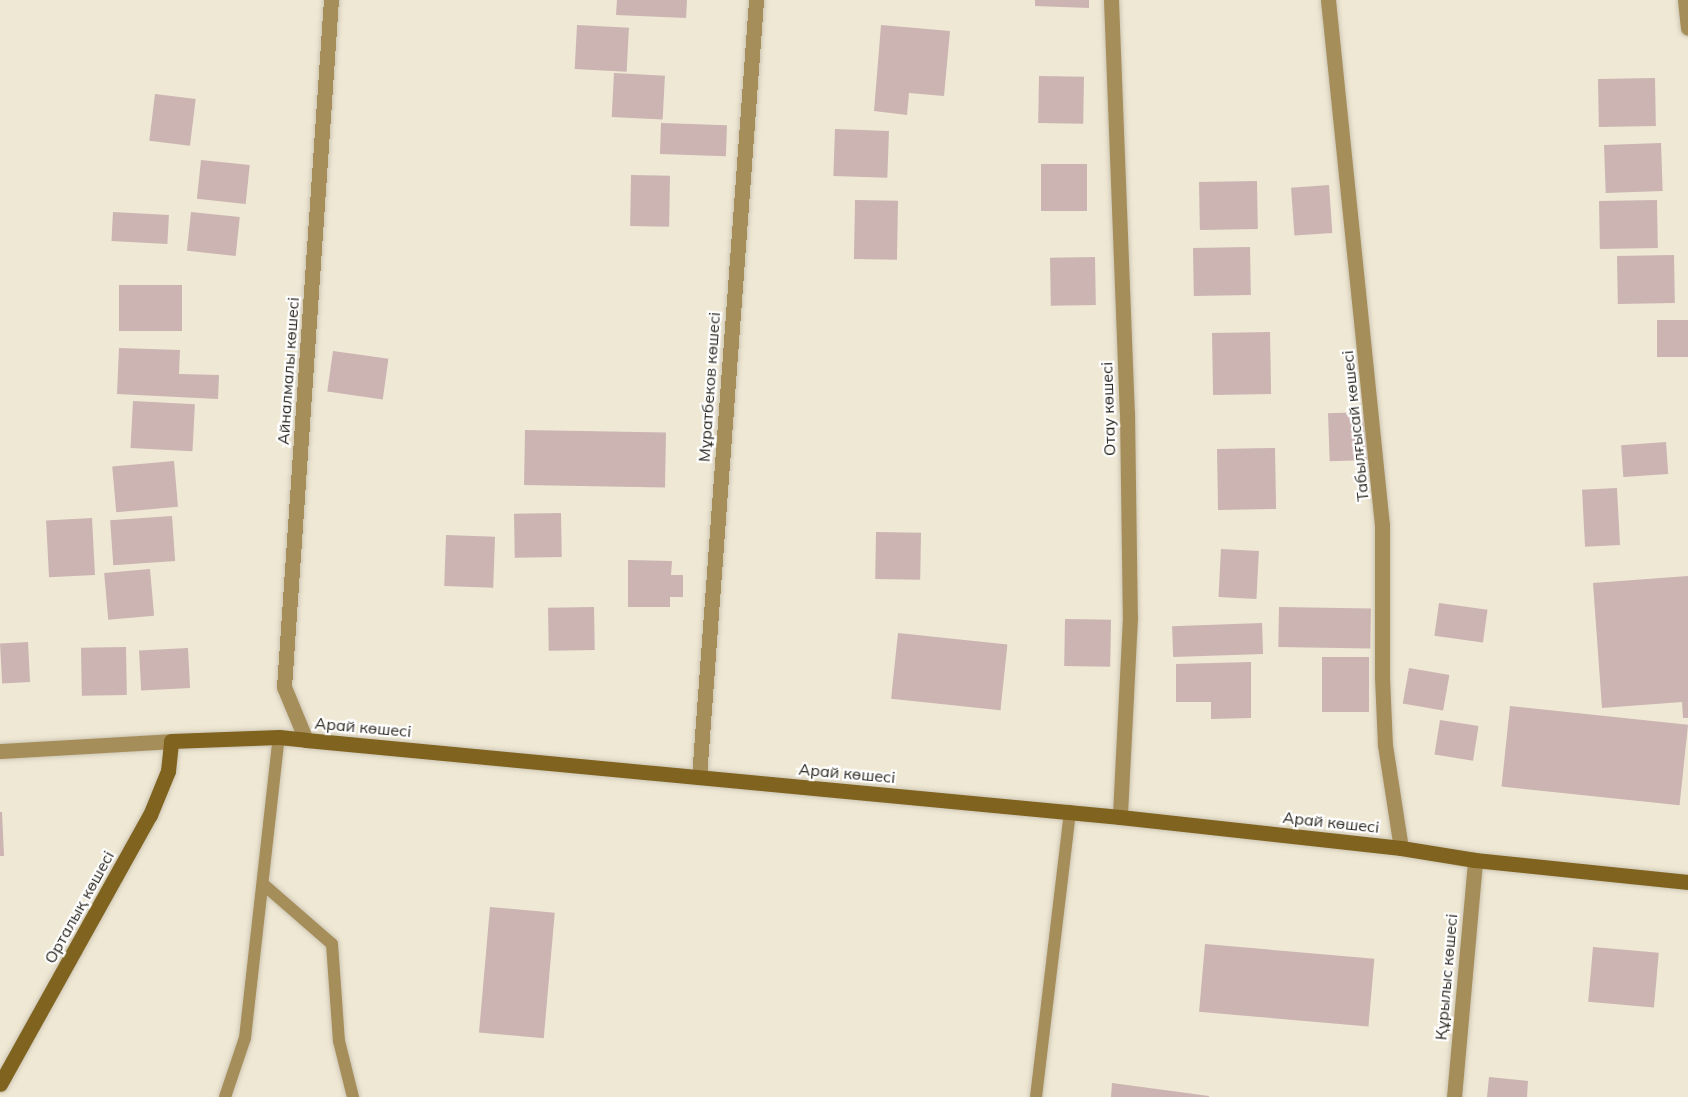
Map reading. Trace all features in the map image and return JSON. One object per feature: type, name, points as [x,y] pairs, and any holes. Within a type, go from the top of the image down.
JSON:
[{"type":"main road","name":"Арай көшесі","points":[[171,741],[279,737],[1070,811],[1401,848],[1475,860],[1688,882]]},
{"type":"main road","name":"Орталық көшесі","points":[[0,1084],[150,815],[168,771],[171,741]]},
{"type":"street","name":"Айналмалы көшесі","points":[[306,740],[284,687],[331,0]]},
{"type":"street","name":"Мұратбеков көшесі","points":[[699,777],[756,0]]},
{"type":"street","name":"Отау көшесі","points":[[1111,0],[1127,412],[1130,617],[1120,817]]},
{"type":"street","name":"Табылғысай көшесі","points":[[1328,0],[1382,525],[1382,676],[1385,746],[1401,848]]},
{"type":"street","points":[[1685,0],[1688,28]]},
{"type":"street","name":"Арай көшесі","points":[[0,751],[171,741]]},
{"type":"street","name":"Құрылыс көшесі","points":[[1454,1097],[1475,860]]},
{"type":"lane","points":[[225,1097],[245,1038],[279,737]]},
{"type":"lane","points":[[1035,1097],[1070,811]]},
{"type":"lane","points":[[263,884],[332,944],[339,1041],[353,1097]]},
{"type":"building","points":[[617,0],[687,0],[686,18],[616,15]]},
{"type":"building","points":[[1035,0],[1089,0],[1089,8],[1035,6]]},
{"type":"building","points":[[577,25],[629,28],[627,72],[575,69]]},
{"type":"building","points":[[881,25],[950,31],[944,96],[909,93],[907,115],[874,111]]},
{"type":"building","points":[[614,73],[665,76],[663,120],[612,117]]},
{"type":"building","points":[[1039,76],[1084,77],[1083,124],[1038,123]]},
{"type":"building","points":[[1655,78],[1656,126],[1599,127],[1598,79]]},
{"type":"building","points":[[155,94],[196,99],[190,146],[149,141]]},
{"type":"building","points":[[661,123],[727,125],[726,156],[660,154]]},
{"type":"building","points":[[835,129],[889,131],[887,178],[833,176]]},
{"type":"building","points":[[1661,143],[1663,191],[1606,193],[1604,145]]},
{"type":"building","points":[[201,160],[250,165],[246,204],[197,199]]},
{"type":"building","points":[[1041,164],[1087,164],[1087,211],[1041,211]]},
{"type":"building","points":[[631,175],[670,176],[669,227],[630,226]]},
{"type":"building","points":[[1257,181],[1258,229],[1200,230],[1199,182]]},
{"type":"building","points":[[1329,185],[1332,233],[1294,236],[1291,188]]},
{"type":"building","points":[[855,200],[898,201],[897,260],[854,259]]},
{"type":"building","points":[[1657,200],[1658,248],[1600,249],[1599,201]]},
{"type":"building","points":[[113,212],[169,215],[167,244],[111,241]]},
{"type":"building","points":[[191,212],[240,217],[236,256],[187,251]]},
{"type":"building","points":[[1250,247],[1251,295],[1194,296],[1193,248]]},
{"type":"building","points":[[1674,255],[1675,303],[1618,304],[1617,256]]},
{"type":"building","points":[[1095,257],[1096,305],[1051,306],[1050,258]]},
{"type":"building","points":[[119,285],[182,285],[182,331],[119,331]]},
{"type":"building","points":[[1657,320],[1688,320],[1688,357],[1657,357]]},
{"type":"building","points":[[1270,332],[1271,394],[1213,395],[1212,333]]},
{"type":"building","points":[[119,348],[180,350],[179,374],[219,375],[218,399],[117,394]]},
{"type":"building","points":[[333,351],[388,359],[383,399],[327,392]]},
{"type":"building","points":[[133,401],[195,404],[192,451],[131,448]]},
{"type":"building","points":[[1367,412],[1369,460],[1330,461],[1328,413]]},
{"type":"building","points":[[525,430],[666,432],[665,487],[524,485]]},
{"type":"building","points":[[1666,442],[1668,474],[1623,477],[1621,445]]},
{"type":"building","points":[[1275,448],[1276,509],[1218,510],[1217,449]]},
{"type":"building","points":[[174,461],[178,507],[116,512],[112,466]]},
{"type":"building","points":[[1617,488],[1620,545],[1585,547],[1582,490]]},
{"type":"building","points":[[561,513],[562,557],[515,558],[514,514]]},
{"type":"building","points":[[172,516],[175,561],[113,565],[110,520]]},
{"type":"building","points":[[92,518],[95,575],[49,577],[46,520]]},
{"type":"building","points":[[876,532],[921,533],[920,580],[875,579]]},
{"type":"building","points":[[446,535],[495,537],[493,588],[444,586]]},
{"type":"building","points":[[1221,549],[1259,551],[1256,599],[1218,597]]},
{"type":"building","points":[[628,560],[672,561],[671,575],[683,575],[683,597],[670,597],[670,607],[628,607]]},
{"type":"building","points":[[150,569],[154,616],[108,620],[104,573]]},
{"type":"building","points":[[1688,576],[1688,718],[1683,718],[1682,702],[1602,708],[1593,583]]},
{"type":"building","points":[[1439,603],[1488,610],[1483,642],[1434,636]]},
{"type":"building","points":[[594,607],[595,650],[549,651],[548,608]]},
{"type":"building","points":[[1279,607],[1371,609],[1370,649],[1278,647]]},
{"type":"building","points":[[1065,619],[1111,620],[1110,667],[1064,666]]},
{"type":"building","points":[[1262,623],[1263,654],[1173,657],[1172,626]]},
{"type":"building","points":[[898,633],[1007,644],[1000,710],[891,699]]},
{"type":"building","points":[[28,642],[30,682],[2,683],[0,643]]},
{"type":"building","points":[[126,647],[127,695],[82,696],[81,648]]},
{"type":"building","points":[[188,648],[190,688],[141,691],[139,651]]},
{"type":"building","points":[[1322,657],[1369,657],[1369,712],[1322,712]]},
{"type":"building","points":[[1251,662],[1251,718],[1211,719],[1211,702],[1176,702],[1176,664]]},
{"type":"building","points":[[1409,668],[1449,675],[1443,711],[1403,703]]},
{"type":"building","points":[[1510,706],[1688,725],[1680,805],[1502,787]]},
{"type":"building","points":[[1440,720],[1479,726],[1473,761],[1435,755]]},
{"type":"building","points":[[0,812],[2,812],[4,856],[0,856]]},
{"type":"building","points":[[490,907],[555,913],[544,1038],[479,1033]]},
{"type":"building","points":[[1205,944],[1374,959],[1368,1027],[1199,1012]]},
{"type":"building","points":[[1593,947],[1659,953],[1654,1008],[1588,1002]]},
{"type":"building","points":[[1489,1077],[1528,1081],[1527,1097],[1487,1097]]},
{"type":"building","points":[[1112,1083],[1209,1096],[1209,1097],[1111,1097]]}]
